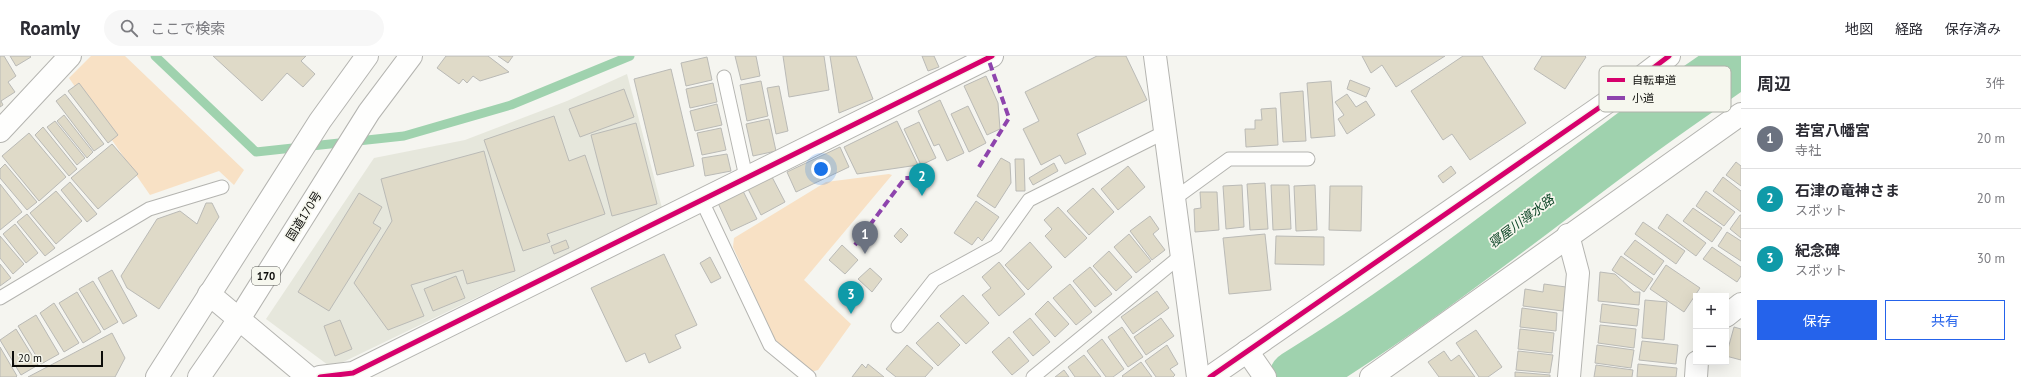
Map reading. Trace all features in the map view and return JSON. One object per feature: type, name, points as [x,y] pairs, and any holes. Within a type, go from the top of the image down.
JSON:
[{"type":"main road","points":[[0,131],[70,56]]},
{"type":"main road","points":[[157,377],[320,121],[367,56]]},
{"type":"main road","name":"国道170号","points":[[199,377],[239,319],[369,112],[411,56]]},
{"type":"main road","points":[[320,377],[353,373],[701,199],[992,56]]},
{"type":"main road","points":[[1154,56],[1198,377]]},
{"type":"main road","points":[[1656,66],[1669,56]]},
{"type":"main road","points":[[1210,377],[1249,354],[1599,108]]},
{"type":"main road","points":[[1371,377],[1568,235],[1741,114]]},
{"type":"main road","points":[[1568,235],[1578,273],[1569,377]]},
{"type":"main road","points":[[209,294],[308,377]]},
{"type":"main road","points":[[1729,314],[1741,304]]},
{"type":"main road","points":[[1249,354],[1265,377]]},
{"type":"main road","points":[[1696,377],[1697,365]]},
{"type":"lane","points":[[724,76],[746,177]]},
{"type":"lane","points":[[898,326],[934,280],[996,246],[1029,200],[1165,132]]},
{"type":"lane","points":[[1174,199],[1229,159],[1308,158]]},
{"type":"lane","points":[[0,298],[150,210],[222,187]]},
{"type":"lane","points":[[701,199],[770,345],[809,377]]},
{"type":"lane","points":[[1033,377],[1182,255]]},
{"type":"shaded area","points":[[91,56],[125,56],[244,170],[234,185],[219,171],[150,195],[69,78]]},
{"type":"shaded area","points":[[627,74],[662,208],[337,365],[328,365],[266,319],[374,158],[465,140],[567,101]]},
{"type":"shaded area","points":[[889,174],[892,175],[804,280],[851,324],[818,370],[811,372],[775,341],[733,247],[734,238],[826,182]]},
{"type":"building","points":[[0,56],[4,56],[16,76],[8,82],[15,92],[1,101],[3,105],[0,107]]},
{"type":"building","points":[[10,56],[30,56],[31,57],[16,66]]},
{"type":"building","points":[[213,56],[306,56],[301,61],[315,74],[303,87],[287,73],[262,101]]},
{"type":"building","points":[[446,56],[488,56],[509,72],[480,81],[473,76],[467,83],[463,79],[459,84],[437,68]]},
{"type":"building","points":[[498,56],[513,56],[508,63]]},
{"type":"building","points":[[735,56],[756,56],[760,76],[741,80]]},
{"type":"building","points":[[783,56],[824,56],[829,90],[789,97]]},
{"type":"building","points":[[830,56],[856,56],[873,99],[839,113]]},
{"type":"building","points":[[922,56],[934,56],[939,67],[928,71]]},
{"type":"building","points":[[1097,56],[1126,56],[1147,100],[1077,134],[1086,154],[1065,164],[1060,155],[1041,165],[1023,129],[1039,121],[1025,92]]},
{"type":"building","points":[[1362,56],[1445,56],[1396,87],[1382,65],[1371,73]]},
{"type":"building","points":[[1463,56],[1482,56],[1526,123],[1470,160],[1452,134],[1443,140],[1411,91]]},
{"type":"building","points":[[1542,56],[1586,57],[1565,89],[1534,69]]},
{"type":"building","points":[[707,57],[712,80],[686,86],[681,63]]},
{"type":"building","points":[[671,69],[694,166],[657,175],[634,79]]},
{"type":"building","points":[[986,76],[998,103],[1000,129],[987,135],[964,86]]},
{"type":"building","points":[[1350,80],[1370,88],[1366,97],[1347,89]]},
{"type":"building","points":[[761,81],[768,116],[747,121],[740,85]]},
{"type":"building","points":[[1331,81],[1335,136],[1311,138],[1307,83]]},
{"type":"building","points":[[79,83],[118,135],[108,143],[68,91]]},
{"type":"building","points":[[713,83],[717,102],[690,108],[686,89]]},
{"type":"building","points":[[779,86],[788,131],[776,134],[767,88]]},
{"type":"building","points":[[624,89],[634,117],[580,137],[569,109]]},
{"type":"building","points":[[1303,91],[1306,141],[1283,142],[1280,93]]},
{"type":"building","points":[[65,94],[104,144],[94,151],[56,101]]},
{"type":"building","points":[[1347,94],[1356,107],[1366,101],[1375,115],[1347,134],[1338,119],[1344,115],[1335,102]]},
{"type":"building","points":[[940,100],[964,153],[947,161],[939,144],[934,146],[918,111]]},
{"type":"building","points":[[717,104],[722,125],[695,131],[690,111]]},
{"type":"building","points":[[968,106],[986,143],[969,152],[951,114]]},
{"type":"building","points":[[1276,108],[1278,145],[1246,147],[1245,129],[1255,129],[1255,120],[1262,120],[1261,109]]},
{"type":"building","points":[[64,115],[93,152],[87,158],[57,121]]},
{"type":"building","points":[[554,116],[569,161],[585,155],[605,214],[547,234],[550,242],[523,251],[484,140]]},
{"type":"building","points":[[769,119],[776,151],[753,156],[746,124]]},
{"type":"building","points":[[55,121],[85,158],[77,165],[47,127]]},
{"type":"building","points":[[897,121],[918,165],[857,174],[844,147]]},
{"type":"building","points":[[919,122],[936,158],[921,165],[904,129]]},
{"type":"building","points":[[636,123],[657,204],[612,216],[591,135]]},
{"type":"building","points":[[43,127],[77,169],[69,176],[35,135]]},
{"type":"building","points":[[721,128],[726,150],[702,155],[697,133]]},
{"type":"building","points":[[29,133],[66,177],[39,201],[2,156]]},
{"type":"building","points":[[112,144],[138,174],[98,209],[71,178]]},
{"type":"building","points":[[840,147],[849,167],[796,192],[787,172]]},
{"type":"building","points":[[484,151],[515,271],[467,284],[463,270],[411,285],[424,316],[388,330],[354,283],[392,221],[381,179]]},
{"type":"building","points":[[727,154],[731,171],[705,176],[702,158]]},
{"type":"building","points":[[1001,158],[1010,163],[1011,183],[995,208],[977,196]]},
{"type":"building","points":[[1015,159],[1024,159],[1025,191],[1016,191]]},
{"type":"building","points":[[1736,162],[1741,166],[1741,186],[1726,175]]},
{"type":"building","points":[[1054,163],[1058,171],[1033,185],[1029,178]]},
{"type":"building","points":[[5,164],[37,202],[27,210],[0,178],[0,169]]},
{"type":"building","points":[[1128,166],[1145,187],[1118,210],[1101,189]]},
{"type":"building","points":[[1451,166],[1456,173],[1443,183],[1438,176]]},
{"type":"building","points":[[772,177],[785,202],[761,215],[748,189]]},
{"type":"building","points":[[1723,177],[1741,191],[1741,212],[1713,191]]},
{"type":"building","points":[[70,182],[97,214],[87,222],[61,190]]},
{"type":"building","points":[[1265,183],[1268,229],[1250,230],[1247,184]]},
{"type":"building","points":[[0,184],[22,212],[0,230]]},
{"type":"building","points":[[1242,185],[1244,227],[1226,229],[1223,186]]},
{"type":"building","points":[[1271,185],[1289,185],[1291,229],[1273,230]]},
{"type":"building","points":[[1315,185],[1317,230],[1296,231],[1294,186]]},
{"type":"building","points":[[1330,186],[1362,186],[1361,231],[1329,230]]},
{"type":"building","points":[[1093,188],[1114,212],[1089,235],[1067,211]]},
{"type":"building","points":[[56,191],[82,221],[56,244],[30,213]]},
{"type":"building","points":[[743,191],[757,219],[731,231],[718,203]]},
{"type":"building","points":[[1706,191],[1735,212],[1724,226],[1696,206]]},
{"type":"building","points":[[1200,192],[1217,192],[1219,230],[1195,232],[1194,209],[1201,208]]},
{"type":"building","points":[[359,193],[382,207],[373,223],[381,228],[329,311],[298,292]]},
{"type":"building","points":[[976,201],[999,217],[982,241],[978,237],[972,245],[954,233]]},
{"type":"building","points":[[206,203],[212,203],[219,217],[159,309],[127,288],[121,276],[157,219],[180,211],[197,224]]},
{"type":"building","points":[[1058,207],[1087,238],[1065,258],[1045,236],[1052,229],[1044,220]]},
{"type":"building","points":[[1693,208],[1722,228],[1712,242],[1683,221]]},
{"type":"building","points":[[27,214],[55,248],[45,256],[17,222]]},
{"type":"building","points":[[1667,214],[1706,243],[1696,256],[1658,228]]},
{"type":"building","points":[[1741,215],[1741,238],[1730,229]]},
{"type":"building","points":[[1150,216],[1159,229],[1153,234],[1165,250],[1152,260],[1130,231]]},
{"type":"building","points":[[1643,222],[1685,251],[1676,264],[1635,234]]},
{"type":"building","points":[[15,224],[38,253],[26,263],[3,234]]},
{"type":"building","points":[[901,228],[908,235],[901,243],[894,236]]},
{"type":"building","points":[[1727,232],[1741,241],[1741,261],[1718,246]]},
{"type":"building","points":[[1129,234],[1151,261],[1136,273],[1114,247]]},
{"type":"building","points":[[1265,234],[1271,290],[1229,294],[1223,238]]},
{"type":"building","points":[[0,236],[24,264],[13,274],[0,258]]},
{"type":"building","points":[[1276,236],[1324,237],[1324,265],[1275,264]]},
{"type":"building","points":[[566,240],[569,248],[554,254],[551,246]]},
{"type":"building","points":[[1635,240],[1664,261],[1654,275],[1624,254]]},
{"type":"building","points":[[1030,242],[1052,267],[1028,290],[1005,265]]},
{"type":"building","points":[[842,245],[858,260],[845,274],[829,260]]},
{"type":"building","points":[[1712,247],[1741,267],[1741,276],[1737,282],[1703,259]]},
{"type":"building","points":[[1109,251],[1132,277],[1116,291],[1093,266]]},
{"type":"building","points":[[664,254],[697,325],[675,335],[681,348],[649,363],[645,353],[626,362],[591,288]]},
{"type":"building","points":[[1621,256],[1653,279],[1644,292],[1612,270]]},
{"type":"building","points":[[710,257],[721,278],[711,283],[700,263]]},
{"type":"building","points":[[999,262],[1025,294],[999,316],[982,295],[991,288],[982,277]]},
{"type":"building","points":[[0,264],[11,278],[0,286]]},
{"type":"building","points":[[1666,265],[1700,288],[1697,293],[1693,293],[1693,298],[1684,312],[1650,289]]},
{"type":"building","points":[[1090,267],[1112,294],[1095,307],[1073,281]]},
{"type":"building","points":[[870,268],[882,279],[872,292],[858,279]]},
{"type":"building","points":[[112,270],[137,316],[123,324],[98,278]]},
{"type":"building","points":[[1600,272],[1615,274],[1634,292],[1640,292],[1639,305],[1598,301]]},
{"type":"building","points":[[456,276],[465,298],[433,311],[424,289]]},
{"type":"building","points":[[93,281],[118,322],[104,330],[79,289]]},
{"type":"building","points":[[1070,284],[1092,312],[1076,325],[1053,298]]},
{"type":"building","points":[[1544,284],[1566,287],[1563,311],[1523,306],[1525,289],[1543,292]]},
{"type":"building","points":[[1157,291],[1169,308],[1133,334],[1121,317]]},
{"type":"building","points":[[77,292],[101,332],[83,343],[59,303]]},
{"type":"building","points":[[963,295],[989,323],[966,344],[940,316]]},
{"type":"building","points":[[1645,300],[1667,302],[1664,340],[1642,338]]},
{"type":"building","points":[[1048,301],[1069,324],[1055,337],[1035,314]]},
{"type":"building","points":[[54,303],[79,343],[64,352],[40,313]]},
{"type":"building","points":[[1602,304],[1639,309],[1637,326],[1600,322]]},
{"type":"building","points":[[1522,308],[1557,313],[1556,331],[1520,327]]},
{"type":"building","points":[[36,315],[59,354],[41,364],[18,326]]},
{"type":"building","points":[[1030,318],[1050,342],[1033,356],[1013,332]]},
{"type":"building","points":[[1161,318],[1174,336],[1146,355],[1134,337]]},
{"type":"building","points":[[340,320],[352,349],[335,356],[324,326]]},
{"type":"building","points":[[938,322],[960,345],[938,366],[916,343]]},
{"type":"building","points":[[1600,325],[1636,329],[1634,348],[1598,343]]},
{"type":"building","points":[[1122,327],[1143,357],[1128,367],[1108,337]]},
{"type":"building","points":[[1734,327],[1741,329],[1741,360],[1729,357],[1729,345]]},
{"type":"building","points":[[16,329],[38,365],[21,375],[0,340]]},
{"type":"building","points":[[1520,329],[1554,333],[1552,353],[1518,349]]},
{"type":"building","points":[[1476,330],[1502,367],[1488,377],[1479,377],[1456,343]]},
{"type":"building","points":[[112,333],[125,358],[115,377],[28,377]]},
{"type":"building","points":[[1009,337],[1029,361],[1012,375],[992,352]]},
{"type":"building","points":[[1102,339],[1124,369],[1113,377],[1106,377],[1087,351]]},
{"type":"building","points":[[1642,341],[1678,345],[1676,364],[1639,360]]},
{"type":"building","points":[[907,345],[933,368],[925,377],[896,377],[886,369]]},
{"type":"building","points":[[1167,345],[1178,364],[1170,369],[1175,375],[1173,377],[1156,377],[1145,361]]},
{"type":"building","points":[[1597,345],[1634,350],[1631,368],[1595,363]]},
{"type":"building","points":[[0,347],[17,376],[16,377],[0,377]]},
{"type":"building","points":[[1444,351],[1451,361],[1459,355],[1475,377],[1439,377],[1428,362]]},
{"type":"building","points":[[1518,351],[1553,355],[1550,373],[1516,370]]},
{"type":"building","points":[[1084,355],[1101,377],[1075,377],[1068,367]]},
{"type":"building","points":[[1141,362],[1152,377],[1122,376]]},
{"type":"building","points":[[862,364],[866,368],[868,364],[884,377],[852,377]]},
{"type":"building","points":[[1638,364],[1677,368],[1676,377],[1637,377]]},
{"type":"building","points":[[1596,365],[1633,370],[1632,377],[1594,377]]},
{"type":"building","points":[[1064,370],[1069,377],[1055,377]]},
{"type":"building","points":[[1515,372],[1550,375],[1550,377],[1515,377]]},
{"type":"waterway","points":[[155,56],[256,152],[404,136],[511,105],[630,56]]},
{"type":"waterway","name":"寝屋川導水路","points":[[1731,66],[1741,59]]},
{"type":"waterway","name":"寝屋川導水路","points":[[1296,377],[1339,350],[1422,293],[1666,112]]},
{"type":"marked path","points":[[979,167],[1009,118],[988,58]]},
{"type":"marked path","points":[[919,177],[930,177]]},
{"type":"marked path","points":[[855,245],[905,178],[912,178]]},
{"type":"cycle path","points":[[320,377],[353,373],[992,56]]},
{"type":"cycle path","points":[[1656,66],[1669,56]]},
{"type":"cycle path","points":[[1210,377],[1599,108]]},
{"type":"place","name":"石津の竜神さま","points":[[922,196]]},
{"type":"place","name":"若宮八幡宮","points":[[865,254]]},
{"type":"place","name":"紀念碑","points":[[851,314]]}]
